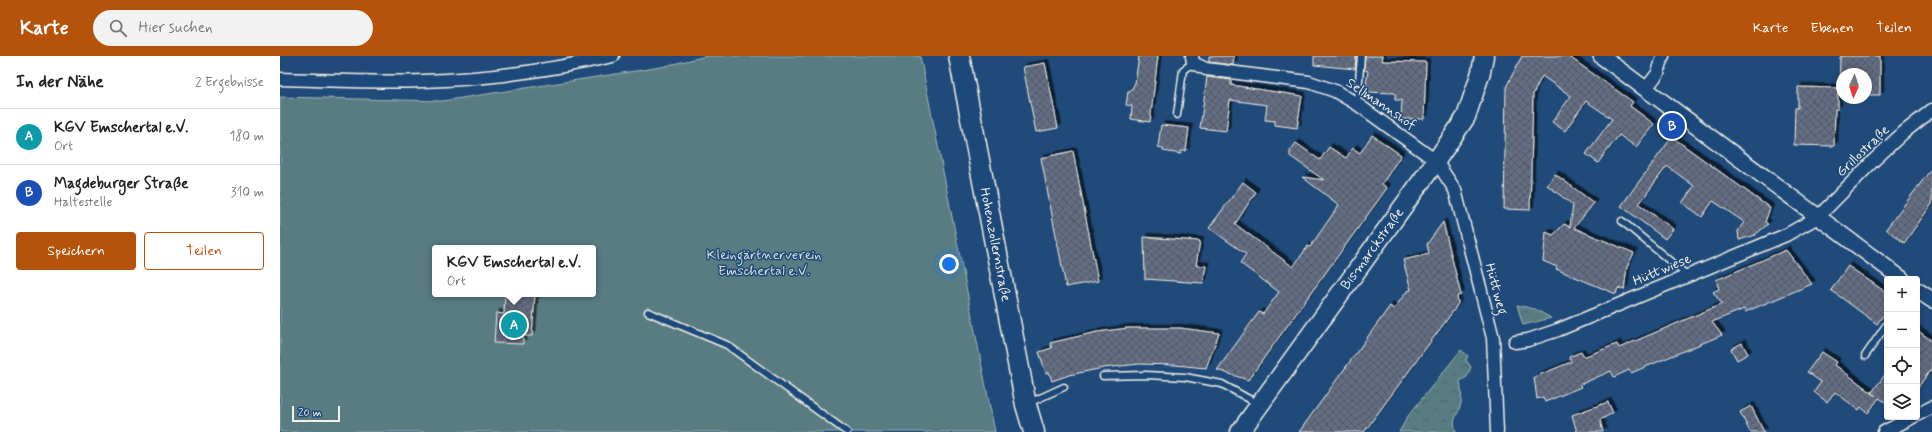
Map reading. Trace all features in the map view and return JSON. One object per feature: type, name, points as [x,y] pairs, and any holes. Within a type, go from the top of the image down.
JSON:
[{"type":"main road","name":"Hohenzollernstraße","points":[[959,56],[1026,405],[1034,432]]},
{"type":"main road","name":"Bismarckstraße","points":[[1240,432],[1436,161],[1466,117],[1481,72],[1484,56]]},
{"type":"street","points":[[280,79],[423,81],[507,74],[588,59],[613,56]]},
{"type":"street","points":[[1601,56],[1898,276]]},
{"type":"street","points":[[1645,90],[1658,73],[1663,56]]},
{"type":"street","name":"Sellmannshof","points":[[1192,59],[1206,69],[1309,82],[1336,91],[1357,104],[1436,161]]},
{"type":"street","name":"Grillostraße","points":[[1818,217],[1873,161],[1903,133],[1932,110]]},
{"type":"street","name":"Hüttweg","points":[[1436,161],[1455,190],[1493,338],[1497,432]]},
{"type":"street","name":"Hüttwiese","points":[[1515,342],[1528,340],[1558,330],[1786,235],[1818,217]]},
{"type":"street","points":[[1920,292],[1932,300]]},
{"type":"street","points":[[1920,413],[1932,407]]},
{"type":"street","points":[[1884,432],[1907,420]]},
{"type":"lane","points":[[1357,104],[1361,56]]},
{"type":"lane","points":[[1177,115],[1183,70],[1192,59]]},
{"type":"lane","points":[[1622,221],[1688,276]]},
{"type":"lane","points":[[648,312],[727,345],[847,432]]},
{"type":"lane","points":[[1865,356],[1884,328]]},
{"type":"lane","points":[[1103,376],[1185,377],[1222,384],[1260,405]]},
{"type":"lane","points":[[1026,405],[1064,387]]},
{"type":"green space","name":"Kleingärtnerverein Emschertal e.V.","points":[[706,56],[920,56],[995,432],[280,432],[280,97],[442,101],[661,67]]},
{"type":"green space","points":[[1517,305],[1535,309],[1551,318],[1523,325]]},
{"type":"green space","points":[[1461,350],[1468,356],[1466,360],[1471,367],[1467,377],[1460,381],[1462,394],[1460,407],[1454,421],[1456,432],[1399,432],[1408,416]]},
{"type":"building","points":[[1139,56],[1158,56],[1150,122],[1131,119],[1132,106],[1126,105],[1128,92],[1130,92],[1135,83]]},
{"type":"building","points":[[1209,56],[1234,56],[1233,65],[1209,62]]},
{"type":"building","points":[[1314,56],[1356,56],[1355,69],[1314,65]]},
{"type":"building","points":[[1365,56],[1383,56],[1382,61],[1426,62],[1424,119],[1401,119],[1402,100],[1395,100],[1395,93],[1365,92],[1368,71],[1364,70]]},
{"type":"building","points":[[1522,56],[1568,56],[1633,102],[1630,106],[1654,124],[1636,147],[1619,135],[1598,163],[1586,154],[1612,119],[1586,101],[1565,131],[1552,122],[1571,96],[1542,76],[1533,94],[1530,210],[1504,209],[1506,87]]},
{"type":"building","points":[[1880,56],[1880,95],[1872,95],[1872,68],[1840,68],[1840,57]]},
{"type":"building","points":[[1045,63],[1058,128],[1036,132],[1023,67]]},
{"type":"building","points":[[1207,77],[1231,80],[1231,85],[1302,96],[1297,128],[1275,125],[1275,121],[1265,120],[1267,105],[1230,100],[1226,131],[1200,128]]},
{"type":"building","points":[[1798,87],[1836,88],[1836,104],[1838,104],[1838,109],[1835,109],[1834,146],[1794,145],[1795,108],[1798,108]]},
{"type":"building","points":[[1161,125],[1189,128],[1186,151],[1181,151],[1181,154],[1163,151],[1163,148],[1158,147]]},
{"type":"building","points":[[1372,135],[1401,155],[1382,184],[1387,188],[1248,380],[1217,370],[1259,312],[1263,314],[1279,292],[1240,263],[1246,254],[1209,228],[1243,182],[1256,192],[1235,224],[1293,267],[1308,246],[1310,247],[1339,205],[1302,177],[1324,180],[1290,156],[1290,151],[1296,143],[1320,160],[1329,147],[1346,158],[1353,148],[1360,153]]},
{"type":"building","points":[[1672,137],[1770,208],[1765,222],[1768,224],[1755,235],[1739,240],[1738,231],[1744,222],[1713,201],[1702,217],[1682,203],[1694,186],[1667,166],[1639,204],[1673,229],[1665,239],[1621,206]]},
{"type":"building","points":[[1073,151],[1098,281],[1066,287],[1041,158]]},
{"type":"building","points":[[1932,168],[1932,204],[1904,243],[1886,229]]},
{"type":"building","points":[[1555,174],[1594,203],[1574,228],[1634,253],[1627,267],[1624,290],[1618,288],[1616,294],[1556,269],[1557,267],[1543,261],[1546,232],[1553,235],[1564,224],[1570,227],[1573,205],[1547,185]]},
{"type":"building","points":[[1443,222],[1461,295],[1457,296],[1458,303],[1454,310],[1364,432],[1299,432],[1390,306],[1394,309],[1407,291],[1411,290],[1403,260],[1429,254],[1427,244]]},
{"type":"building","points":[[1144,237],[1200,241],[1196,265],[1206,266],[1203,283],[1145,279]]},
{"type":"building","points":[[1786,250],[1812,284],[1745,312],[1744,309],[1712,322],[1722,335],[1631,373],[1629,370],[1614,377],[1611,371],[1579,385],[1581,387],[1545,402],[1543,397],[1537,399],[1534,377],[1571,362],[1569,357],[1581,352],[1583,356],[1586,356],[1617,344],[1619,348],[1722,304],[1713,292],[1719,289],[1716,280]]},
{"type":"building","points":[[1848,266],[1884,291],[1884,314],[1877,324],[1831,290]]},
{"type":"building","points":[[505,297],[535,297],[532,336],[523,336],[523,344],[494,343],[496,313],[504,314]]},
{"type":"building","points":[[1128,328],[1180,328],[1219,333],[1206,368],[1139,364],[1103,368],[1069,375],[1052,381],[1049,372],[1046,373],[1039,352],[1052,348],[1050,343],[1097,332]]},
{"type":"building","points":[[1920,332],[1932,341],[1932,368],[1920,385]]},
{"type":"building","points":[[1742,343],[1748,354],[1737,360],[1731,349]]},
{"type":"building","points":[[1822,352],[1837,362],[1835,365],[1876,396],[1872,392],[1884,376],[1884,401],[1879,398],[1868,413],[1861,407],[1859,410],[1835,392],[1827,402],[1814,392],[1821,382],[1807,372]]},
{"type":"building","points":[[1608,402],[1613,413],[1600,420],[1603,432],[1577,432],[1572,415]]},
{"type":"building","points":[[1751,406],[1764,432],[1750,432],[1740,412]]},
{"type":"place","name":"Magdeburger Straße","points":[[1672,126]]},
{"type":"place","name":"KGV Emschertal e.V.","points":[[514,325]]}]
